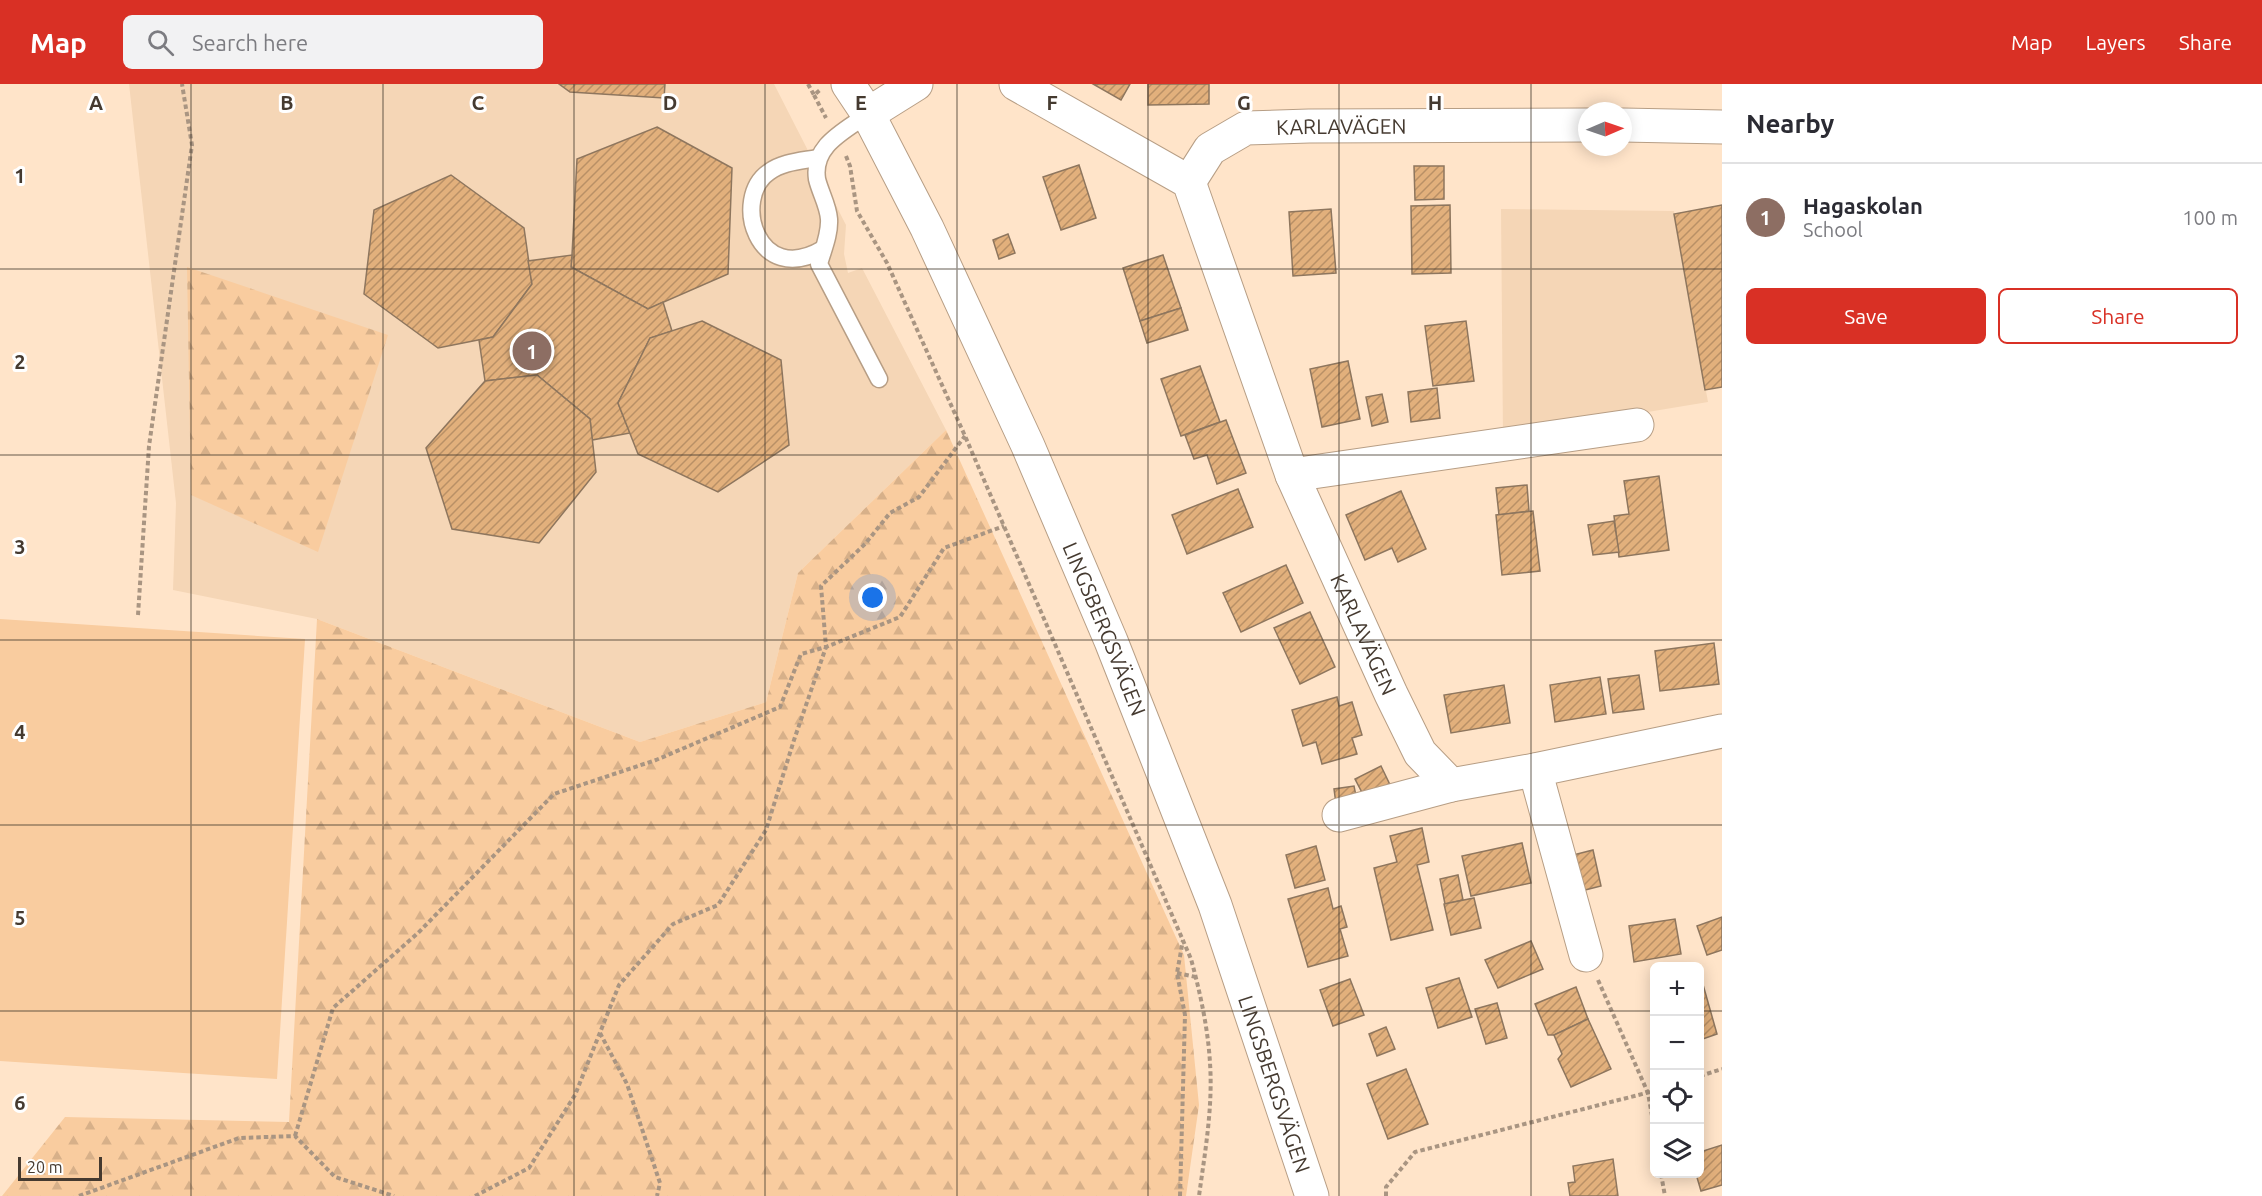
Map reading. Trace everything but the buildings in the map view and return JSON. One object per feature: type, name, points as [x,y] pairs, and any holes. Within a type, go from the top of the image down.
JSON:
[{"type":"street","name":"LINGSBERGSVÄGEN","points":[[848,84],[868,114],[927,228],[1028,446],[1111,641],[1215,905],[1312,1196]]},
{"type":"street","points":[[868,114],[916,84]]},
{"type":"street","points":[[1016,84],[1189,182]]},
{"type":"street","name":"KARLAVÄGEN","points":[[1451,785],[1420,753],[1292,475],[1189,182],[1210,149],[1246,128],[1578,125]]},
{"type":"street","points":[[1632,125],[1722,127]]},
{"type":"street","points":[[1292,475],[1637,425]]},
{"type":"street","points":[[1339,815],[1451,785],[1722,731]]},
{"type":"street","points":[[1535,770],[1586,955]]},
{"type":"lane","points":[[868,114],[828,142],[817,158],[818,179],[829,221],[819,264],[879,379]]},
{"type":"lane","points":[[817,158],[787,164],[768,172],[757,187],[753,217],[754,231],[758,239],[776,256],[800,258],[823,249]]},
{"type":"path","points":[[138,615],[149,446],[192,145],[182,84]]},
{"type":"path","points":[[814,95],[850,166],[857,210],[887,263],[965,436],[1184,939],[1203,1010],[1210,1063],[1208,1125],[1199,1196]]},
{"type":"path","points":[[475,1196],[529,1168],[575,1095],[619,985],[673,924],[718,905],[766,830],[826,647],[821,586],[865,544],[890,513],[920,496],[965,436]]},
{"type":"path","points":[[295,1136],[333,1008],[418,933],[554,794],[656,760],[780,707],[801,654],[826,647],[900,617],[944,548],[1004,526]]},
{"type":"path","points":[[1180,1196],[1185,1015],[1177,973],[1184,939]]},
{"type":"path","points":[[1586,955],[1648,1093],[1653,1124]]},
{"type":"path","points":[[1177,973],[1196,977]]},
{"type":"path","points":[[600,1033],[627,1084],[660,1183],[657,1196]]},
{"type":"path","points":[[1704,1075],[1722,1069]]},
{"type":"path","points":[[1386,1196],[1386,1187],[1415,1152],[1648,1093]]},
{"type":"path","points":[[79,1196],[239,1138],[295,1136],[335,1178],[394,1196]]},
{"type":"path","points":[[1662,1178],[1665,1196]]},
{"type":"shaded area","points":[[129,84],[774,84],[846,225],[844,254],[848,273],[862,268],[946,430],[798,573],[766,702],[640,742],[317,619],[173,590],[176,503]]},
{"type":"shaded area","points":[[1501,209],[1674,211],[1708,402],[1503,436]]},
{"type":"green space","points":[[187,267],[388,335],[318,552],[191,495]]},
{"type":"green space","points":[[946,430],[1184,955],[1199,1105],[1186,1196],[2,1196],[65,1117],[289,1122],[317,619],[640,742],[766,702],[798,573]]},
{"type":"green space","points":[[0,619],[305,639],[277,1079],[0,1061]]},
{"type":"place","name":"Hagaskolan","points":[[532,351]]}]
